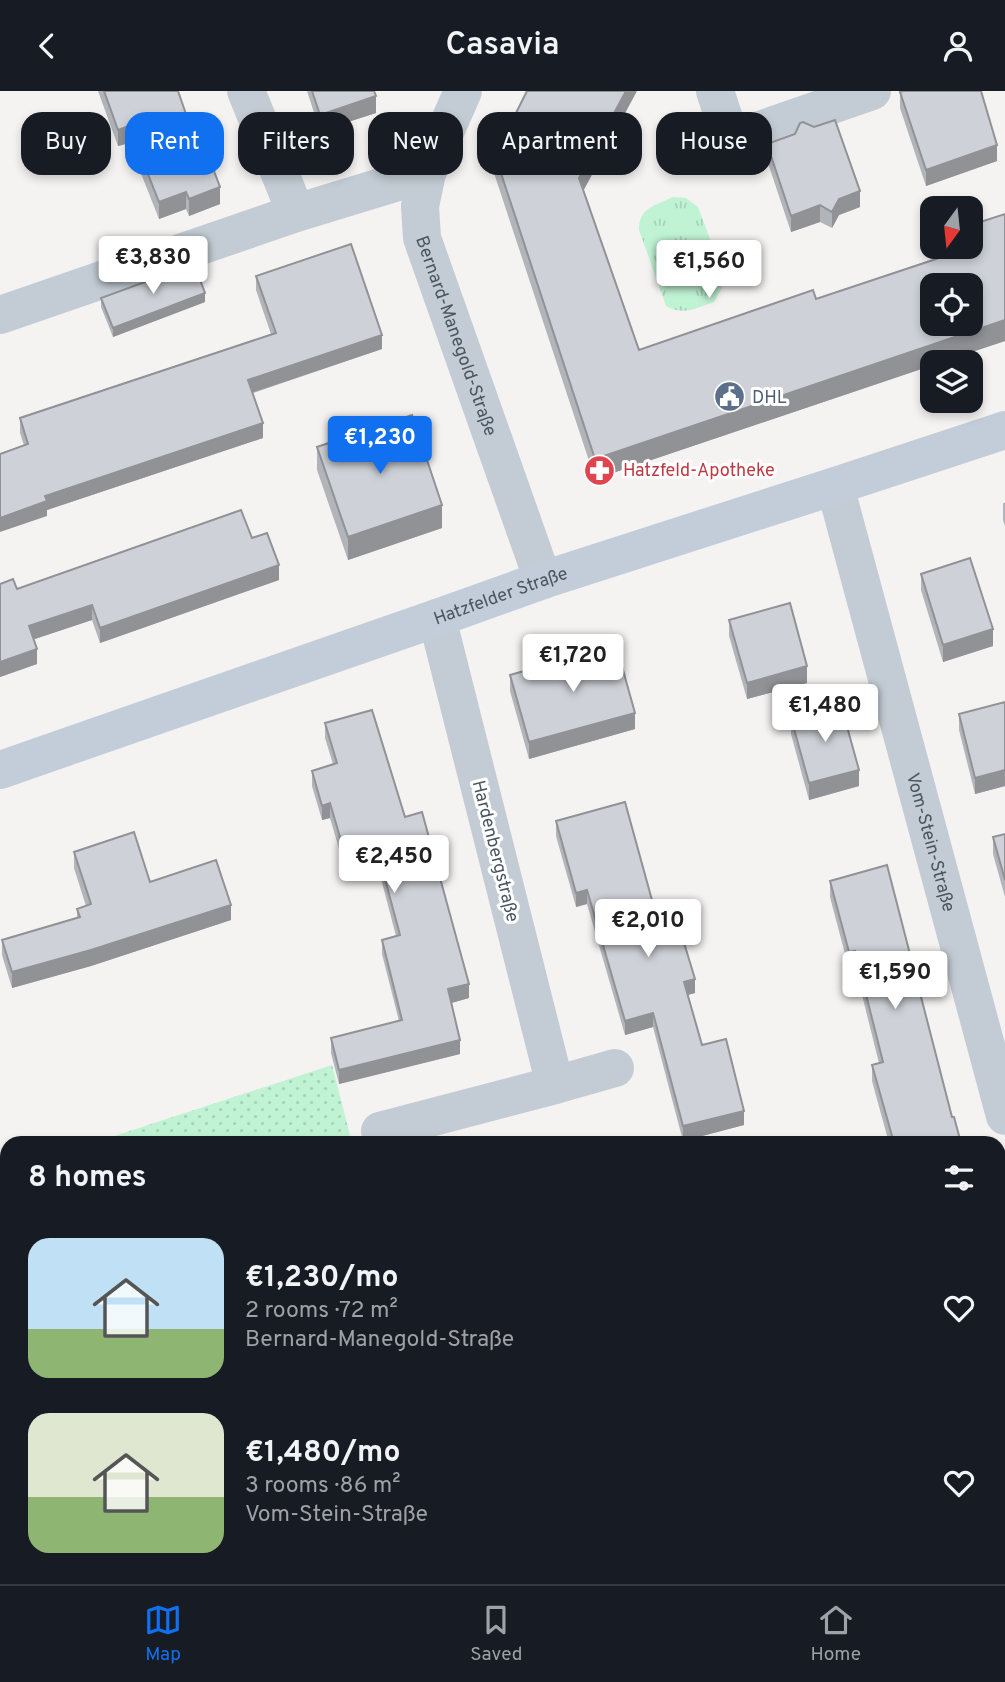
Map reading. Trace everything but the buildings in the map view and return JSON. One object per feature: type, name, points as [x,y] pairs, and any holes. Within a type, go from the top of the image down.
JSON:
[{"type":"street","points":[[246,91],[296,213]]},
{"type":"street","name":"Bernard-Manegold-Straße","points":[[454,112],[463,91]]},
{"type":"street","points":[[715,91],[731,140],[872,91]]},
{"type":"street","points":[[0,315],[296,213],[420,175]]},
{"type":"street","name":"Bernard-Manegold-Straße","points":[[427,175],[420,206],[422,239],[543,580]]},
{"type":"street","name":"Hatzfelder Straße","points":[[0,769],[543,580],[835,487],[1005,429]]},
{"type":"street","name":"Vom-Stein-Straße","points":[[835,487],[1005,1116]]},
{"type":"street","name":"Hardenbergstraße","points":[[438,618],[555,1084]]},
{"type":"street","points":[[380,1131],[615,1068]]},
{"type":"green space","points":[[673,197],[686,198],[698,207],[723,274],[722,288],[714,302],[684,311],[666,306],[639,230],[645,212]]},
{"type":"green space","points":[[332,1065],[350,1136],[114,1136]]},
{"type":"place","name":"DHL","points":[[729,397]]},
{"type":"place","name":"Hatzfeld-Apotheke","points":[[600,470]]}]
